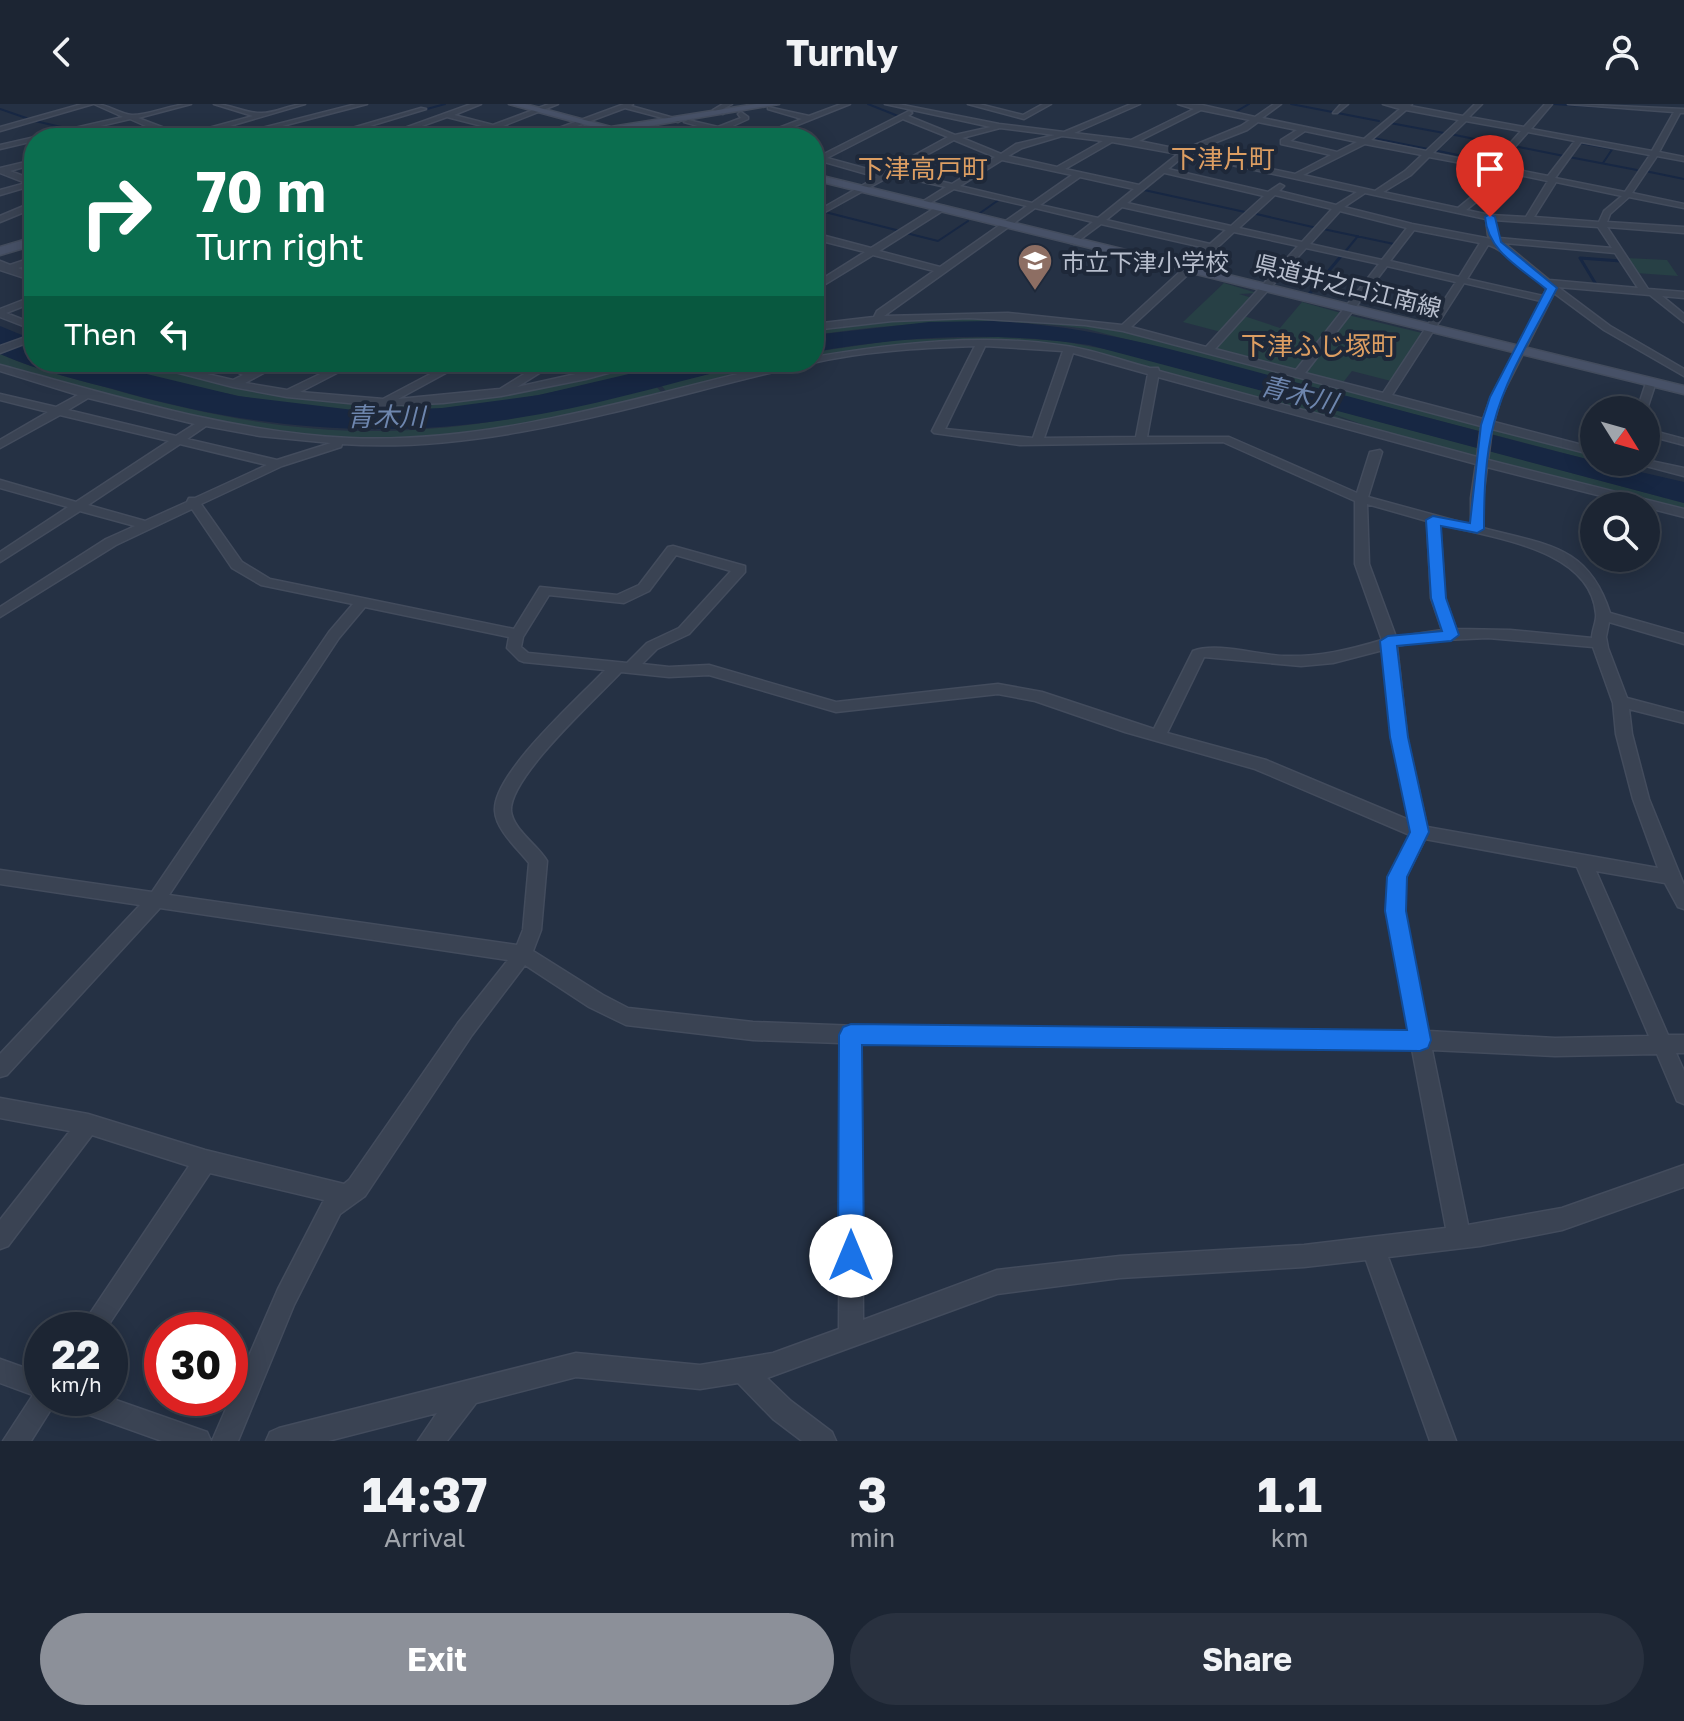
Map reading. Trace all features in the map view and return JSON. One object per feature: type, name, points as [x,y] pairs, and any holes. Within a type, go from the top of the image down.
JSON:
[{"type":"main road","points":[[514,104],[625,128],[741,114],[764,106]]},
{"type":"main road","points":[[683,121],[790,104]]},
{"type":"main road","name":"県道井之口江南線","points":[[824,180],[1684,390]]},
{"type":"main road","points":[[0,252],[24,245]]},
{"type":"street","points":[[0,129],[90,104]]},
{"type":"street","points":[[97,104],[153,128]]},
{"type":"street","points":[[87,128],[188,104]]},
{"type":"street","points":[[217,104],[287,122]]},
{"type":"street","points":[[219,128],[302,104]]},
{"type":"street","points":[[264,128],[364,104]]},
{"type":"street","points":[[410,104],[500,128]]},
{"type":"street","points":[[412,127],[478,104]]},
{"type":"street","points":[[495,127],[555,104]]},
{"type":"street","points":[[721,113],[716,110],[729,104]]},
{"type":"street","points":[[786,128],[847,104]]},
{"type":"street","points":[[888,104],[999,126],[1111,139],[1185,152],[1458,212],[1528,221],[1684,230]]},
{"type":"street","points":[[939,112],[971,104],[1024,117],[1048,104]]},
{"type":"street","points":[[925,204],[1019,146],[1065,134],[1137,104]]},
{"type":"street","points":[[1181,104],[1204,106],[1256,120],[1684,206]]},
{"type":"street","points":[[1074,241],[1185,152],[1256,120],[1278,104]]},
{"type":"street","points":[[1335,112],[1345,104]]},
{"type":"street","points":[[1386,104],[1684,159]]},
{"type":"street","points":[[1375,194],[1408,173],[1479,104]]},
{"type":"street","points":[[1458,212],[1478,196],[1478,184],[1549,104]]},
{"type":"street","points":[[1571,104],[1681,111],[1626,195],[1606,210],[1602,226],[1649,292],[1684,319]]},
{"type":"street","points":[[565,128],[624,105],[710,128]]},
{"type":"street","points":[[764,106],[811,119]]},
{"type":"street","points":[[1132,142],[1204,106]]},
{"type":"street","points":[[1124,328],[1271,193],[1295,176],[1364,142],[1407,106]]},
{"type":"street","points":[[824,155],[918,108]]},
{"type":"street","points":[[357,128],[423,109]]},
{"type":"street","points":[[625,128],[656,114]]},
{"type":"street","points":[[723,128],[746,118],[741,114]]},
{"type":"street","points":[[902,116],[1001,157],[1142,188]]},
{"type":"street","points":[[385,120],[416,128]]},
{"type":"street","points":[[824,210],[956,137],[999,126]]},
{"type":"street","points":[[1303,129],[1284,142],[1336,154]]},
{"type":"street","points":[[1058,170],[1111,139]]},
{"type":"street","points":[[1528,221],[1551,180],[1580,139]]},
{"type":"street","points":[[0,147],[24,142]]},
{"type":"street","points":[[824,161],[953,187],[1211,247]]},
{"type":"street","points":[[1,171],[24,165]]},
{"type":"street","points":[[1,171],[24,179]]},
{"type":"street","points":[[1165,171],[1492,242],[1618,251]]},
{"type":"street","points":[[879,318],[880,313],[1079,174]]},
{"type":"street","points":[[0,193],[24,186]]},
{"type":"street","points":[[1208,351],[1338,208],[1363,191]]},
{"type":"street","points":[[1121,204],[1546,299]]},
{"type":"street","points":[[824,282],[941,208]]},
{"type":"street","points":[[0,219],[24,209]]},
{"type":"street","points":[[1385,398],[1461,280],[1492,242],[1490,217]]},
{"type":"street","points":[[1298,375],[1412,227]]},
{"type":"street","points":[[824,239],[941,270]]},
{"type":"street","points":[[1492,242],[1607,328],[1684,373]]},
{"type":"street","points":[[0,272],[24,263]]},
{"type":"street","points":[[0,264],[24,274]]},
{"type":"street","points":[[1549,286],[1684,295]]},
{"type":"street","points":[[1477,529],[1477,498],[1487,426],[1546,299],[1549,286]]},
{"type":"street","points":[[0,313],[24,303]]},
{"type":"street","points":[[0,313],[24,323]]},
{"type":"street","points":[[824,326],[879,318],[1022,315],[1124,328],[1580,449]]},
{"type":"street","points":[[0,350],[24,341]]},
{"type":"street","points":[[981,344],[938,431],[1037,442],[1225,439],[1361,499],[1554,551],[1579,565],[1595,588],[1604,616],[1598,643],[1621,702],[1624,732],[1670,877],[1684,902]]},
{"type":"street","points":[[824,359],[904,347],[981,344],[1069,349],[1684,513]]},
{"type":"street","points":[[1037,442],[1069,349]]},
{"type":"street","points":[[1671,366],[1684,363]]},
{"type":"street","points":[[0,368],[87,394],[205,422],[350,441],[536,425],[763,372]]},
{"type":"street","points":[[1141,441],[1154,370]]},
{"type":"street","points":[[182,372],[287,394],[384,402],[503,393],[595,372]]},
{"type":"street","points":[[244,372],[251,375]]},
{"type":"street","points":[[233,384],[257,372]]},
{"type":"street","points":[[287,394],[332,372]]},
{"type":"street","points":[[384,402],[442,372]]},
{"type":"street","points":[[503,393],[534,372]]},
{"type":"street","points":[[1646,396],[1651,382]]},
{"type":"street","points":[[0,445],[87,394]]},
{"type":"street","points":[[0,397],[278,464]]},
{"type":"street","points":[[0,558],[205,422]]},
{"type":"street","points":[[1660,436],[1684,442]]},
{"type":"street","points":[[4,607],[75,562],[193,501],[278,464],[350,441]]},
{"type":"street","points":[[1376,452],[1361,499],[1362,564],[1388,641],[1399,737],[1420,832],[1397,877],[1395,911],[1459,1237]]},
{"type":"street","points":[[1660,467],[1684,472]]},
{"type":"street","points":[[0,484],[144,525]]},
{"type":"street","points":[[193,501],[237,565],[251,575],[279,586],[517,634]]},
{"type":"street","points":[[1433,520],[1438,598],[1451,635]]},
{"type":"street","points":[[333,1206],[357,1188],[465,1029],[523,954],[532,930],[538,861],[506,817],[503,808],[505,797],[530,756],[624,667],[652,646],[684,631],[740,569],[673,550],[644,588],[619,600],[545,590],[517,634],[514,648],[524,657],[624,667],[669,672],[709,670],[836,707],[998,689],[1049,699],[1158,736],[1260,764],[1420,832],[1670,877]]},
{"type":"street","points":[[0,1068],[156,900],[334,635],[361,603]]},
{"type":"street","points":[[1604,616],[1684,639]]},
{"type":"street","points":[[1158,736],[1198,654],[1206,651],[1286,661],[1335,658],[1388,641],[1451,635],[1545,636],[1598,643]]},
{"type":"street","points":[[1621,702],[1684,718]]},
{"type":"street","points":[[1584,863],[1684,1094]]},
{"type":"street","points":[[0,877],[523,954],[596,1001],[626,1016],[753,1031],[851,1035],[1420,1040],[1555,1047],[1684,1044]]},
{"type":"street","points":[[851,1035],[851,1337]]},
{"type":"street","points":[[0,1108],[88,1124],[205,1161],[339,1193],[286,1297],[225,1441]]},
{"type":"street","points":[[0,1238],[88,1124]]},
{"type":"street","points":[[103,1312],[205,1161]]},
{"type":"street","points":[[279,1441],[576,1365],[700,1377],[773,1365],[997,1282],[1120,1267],[1304,1256],[1459,1237],[1562,1219],[1684,1176]]},
{"type":"street","points":[[1373,1247],[1443,1441]]},
{"type":"street","points":[[742,1370],[782,1410],[823,1441]]},
{"type":"street","points":[[0,1371],[24,1380]]},
{"type":"street","points":[[431,1441],[470,1391]]},
{"type":"street","points":[[16,1441],[33,1416]]},
{"type":"street","points":[[127,1416],[198,1441]]},
{"type":"green space","points":[[1626,258],[1667,260],[1678,276],[1636,273]]},
{"type":"green space","points":[[1224,283],[1257,293],[1239,294],[1252,298],[1221,332],[1183,322]]},
{"type":"green space","points":[[1302,302],[1341,313],[1297,371],[1213,349],[1244,316],[1280,328]]},
{"type":"green space","points":[[1348,315],[1422,333],[1391,381],[1352,371],[1341,385],[1303,373]]},
{"type":"green space","points":[[1021,316],[1121,329],[1580,450],[1580,457],[1087,329],[1019,323],[950,322],[824,334],[824,328],[854,323],[830,330],[870,321]]},
{"type":"green space","points":[[999,337],[1061,341],[1115,351],[1643,492],[1608,492],[1488,462],[1386,433],[1319,409],[1361,426],[1064,346],[971,342],[824,357],[824,351],[896,340]]},
{"type":"green space","points":[[0,354],[24,363],[24,372],[0,365]]},
{"type":"green space","points":[[25,372],[51,372],[186,408],[250,420],[347,431],[415,430],[485,423],[554,411],[656,386],[661,392],[546,420],[468,433],[350,439],[217,421]]},
{"type":"green space","points":[[137,372],[175,372],[294,397],[380,403],[466,398],[606,372],[639,372],[525,398],[404,411],[323,409],[209,390]]},
{"type":"green space","points":[[717,372],[751,372],[666,391],[661,385]]},
{"type":"green space","points":[[1660,497],[1684,503],[1684,511],[1660,505]]},
{"type":"water","name":"青木川","points":[[994,321],[1112,336],[1580,457],[1580,475],[1089,345],[1020,338],[951,337],[824,351],[824,334],[929,322]]},
{"type":"water","points":[[0,326],[24,336],[24,363],[0,354]]},
{"type":"water","name":"青木川","points":[[51,372],[138,372],[238,396],[362,411],[442,408],[539,395],[637,372],[720,372],[541,414],[436,427],[384,429],[282,424],[179,406]]},
{"type":"water","points":[[1582,476],[1659,476],[1684,482],[1684,503],[1660,497],[1660,492],[1643,492]]},
{"type":"waterway","points":[[427,109],[445,104]]},
{"type":"waterway","points":[[868,104],[898,116]]},
{"type":"waterway","points":[[1232,114],[1249,104]]},
{"type":"waterway","points":[[1291,104],[1379,121]]},
{"type":"waterway","points":[[1553,104],[1664,111]]},
{"type":"waterway","points":[[0,109],[32,120]]},
{"type":"waterway","points":[[35,121],[65,128]]},
{"type":"waterway","points":[[1390,123],[1444,133]]},
{"type":"waterway","points":[[1450,134],[1509,146]]},
{"type":"waterway","points":[[1373,138],[1428,149]]},
{"type":"waterway","points":[[1463,156],[1479,140]]},
{"type":"waterway","points":[[1580,143],[1612,149]]},
{"type":"waterway","points":[[1514,146],[1564,156]]},
{"type":"waterway","points":[[1603,163],[1612,149]]},
{"type":"waterway","points":[[1612,149],[1646,154]]},
{"type":"waterway","points":[[1433,150],[1463,156]]},
{"type":"waterway","points":[[1463,156],[1494,162]]},
{"type":"waterway","points":[[1569,157],[1637,170]]},
{"type":"waterway","points":[[1645,171],[1684,179]]},
{"type":"waterway","points":[[1144,190],[1245,212]]},
{"type":"waterway","points":[[980,213],[1000,199]]},
{"type":"waterway","points":[[825,212],[900,231]]},
{"type":"waterway","points":[[1252,213],[1317,228]]},
{"type":"waterway","points":[[906,233],[938,241],[968,221]]},
{"type":"waterway","points":[[1323,229],[1358,236]]},
{"type":"waterway","points":[[1346,251],[1344,253],[1358,236]]},
{"type":"waterway","points":[[1358,236],[1394,244]]},
{"type":"waterway","points":[[1310,293],[1342,255]]},
{"type":"waterway","points":[[1597,286],[1580,258],[1621,261],[1618,256]]},
{"type":"place","name":"市立下津小学校","points":[[1035,292]]},
{"type":"district","name":"下津片町","points":[[1223,158]]},
{"type":"district","name":"下津高戸町","points":[[923,168]]},
{"type":"district","name":"下津ふじ塚町","points":[[1319,345]]},
{"type":"route","points":[[851,1256],[851,1035],[1420,1040],[1395,911],[1397,877],[1420,832],[1399,737],[1388,641],[1451,635],[1438,598],[1433,559],[1433,520],[1477,529],[1477,498],[1487,425],[1496,397],[1552,288],[1497,244],[1492,235],[1490,217]]}]
